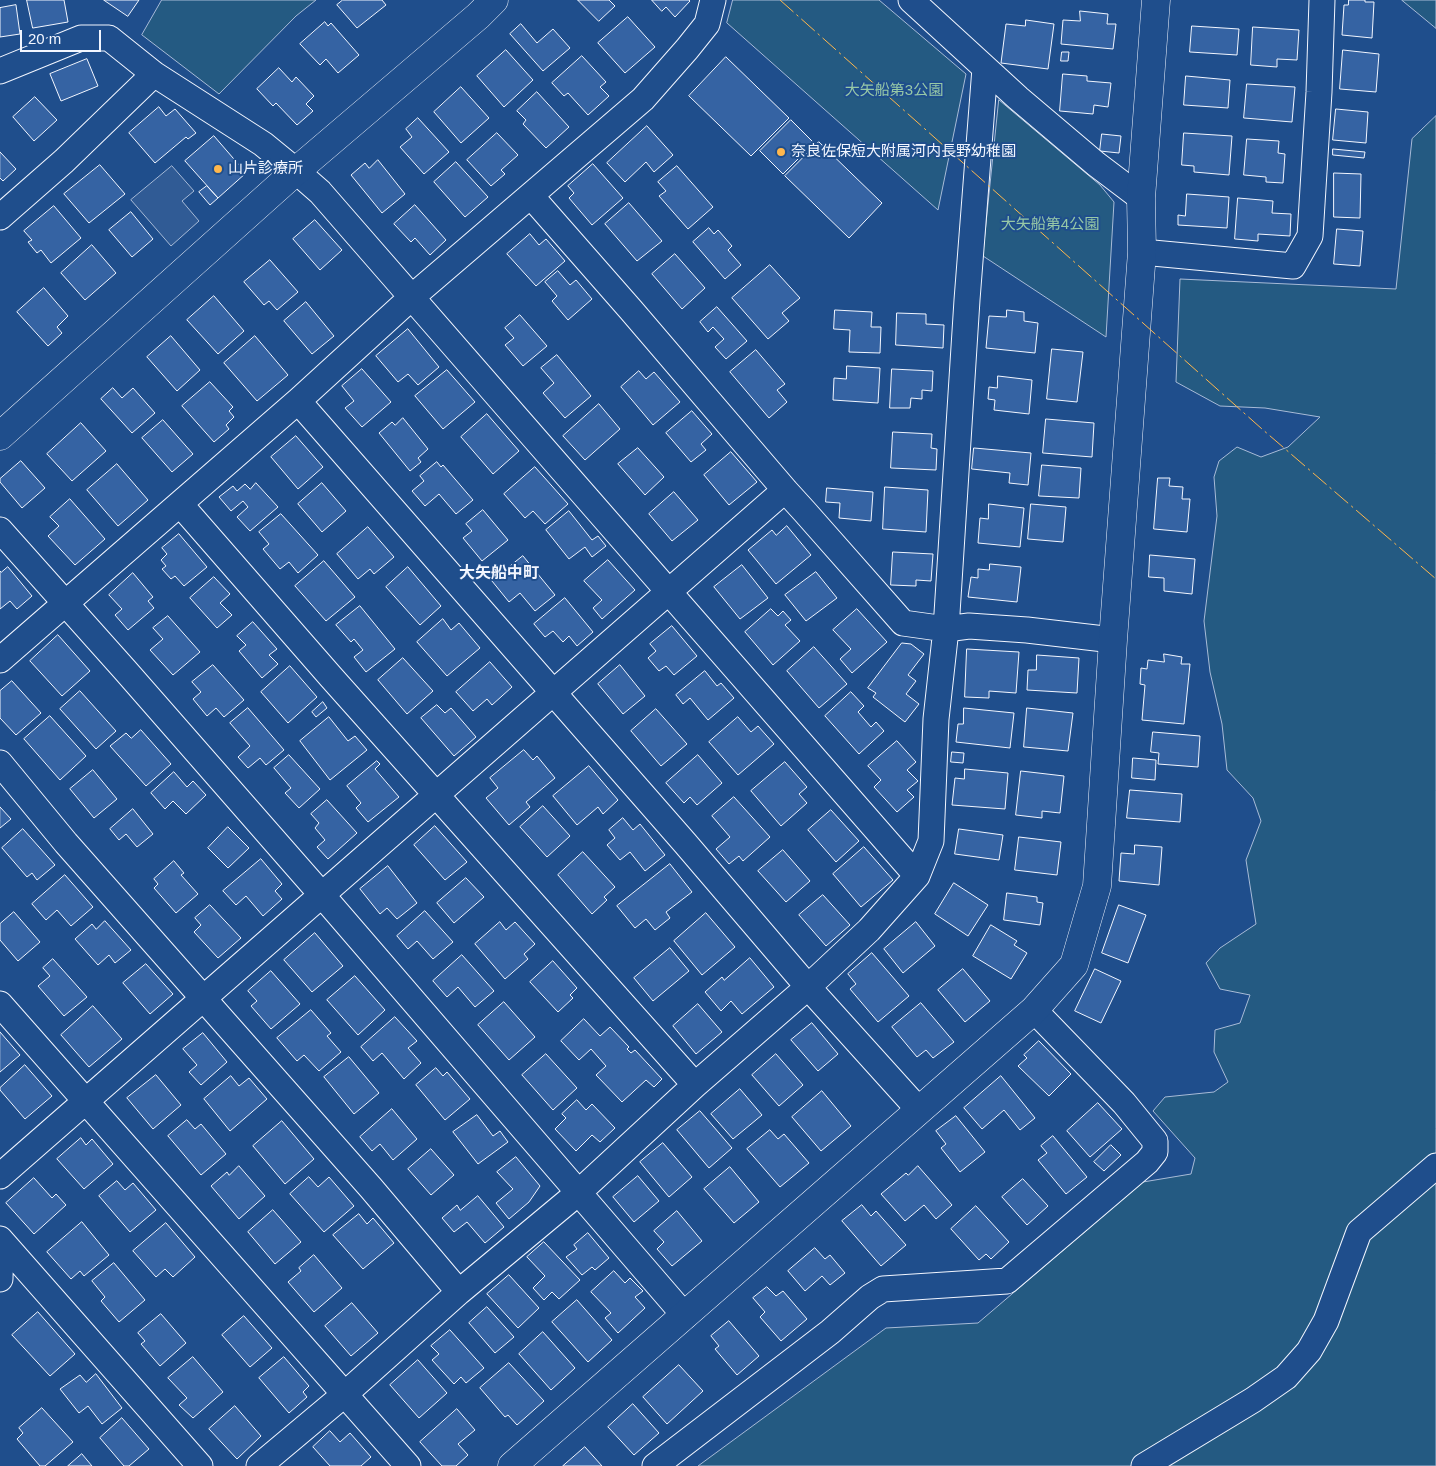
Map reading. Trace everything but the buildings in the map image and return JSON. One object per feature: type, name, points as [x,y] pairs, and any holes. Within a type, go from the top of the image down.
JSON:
[{"type":"street","points":[[0,436],[296,171],[478,16],[494,0]]},
{"type":"street","points":[[0,660],[180,504],[412,297],[643,99],[687,49],[706,24],[713,0]]},
{"type":"street","points":[[911,0],[1096,164],[1141,198]]},
{"type":"street","points":[[512,1466],[1034,1010],[1074,965],[1097,886],[1142,252],[1141,198],[1156,0]]},
{"type":"street","points":[[1142,252],[1294,266],[1310,236],[1319,92],[1322,0]]},
{"type":"street","points":[[0,71],[81,38],[109,38],[154,74],[263,144],[320,192],[714,646],[917,876]]},
{"type":"street","points":[[259,1466],[345,1394],[460,1292],[578,1193],[694,1085],[808,987],[869,930],[917,876],[931,841],[936,720],[946,629],[967,300],[986,68]]},
{"type":"street","points":[[0,217],[64,161],[154,74]]},
{"type":"street","points":[[531,196],[785,490],[903,623],[946,629],[969,626],[1028,630],[1113,640]]},
{"type":"street","points":[[298,400],[685,843],[808,987],[919,1110]]},
{"type":"street","points":[[0,1176],[554,694],[785,490]]},
{"type":"street","points":[[180,504],[694,1085]]},
{"type":"street","points":[[0,530],[322,895],[685,1316]]},
{"type":"street","points":[[0,762],[66,843],[358,1173],[460,1292]]},
{"type":"street","points":[[0,1004],[408,1466]]},
{"type":"street","points":[[655,1466],[823,1338],[870,1297],[883,1289],[1007,1281],[1146,1162],[1155,1152],[1155,1140],[1124,1103],[1034,1010]]},
{"type":"street","points":[[1144,1466],[1253,1400],[1286,1377],[1309,1351],[1326,1321],[1359,1232],[1436,1166]]},
{"type":"street","points":[[0,1239],[0,1279]]},
{"type":"street","points":[[0,1239],[200,1466]]},
{"type":"green space","points":[[162,0],[316,0],[296,16],[219,94],[142,35]]},
{"type":"green space","name":"大矢船第3公園","points":[[733,0],[879,0],[966,74],[938,210],[727,23]]},
{"type":"green space","points":[[1402,0],[1436,0],[1436,28]]},
{"type":"green space","name":"大矢船第4公園","points":[[999,100],[1100,185],[1114,202],[1106,337],[983,256]]},
{"type":"green space","points":[[1436,116],[1436,1466],[698,1466],[886,1328],[978,1323],[1143,1182],[1191,1174],[1195,1158],[1153,1111],[1165,1097],[1214,1092],[1228,1082],[1214,1052],[1215,1030],[1240,1023],[1250,995],[1220,989],[1206,963],[1220,948],[1256,924],[1246,860],[1261,821],[1253,798],[1227,770],[1222,724],[1210,672],[1204,621],[1217,516],[1214,477],[1219,461],[1237,447],[1261,457],[1288,447],[1320,417],[1265,408],[1220,406],[1176,382],[1180,279],[1396,289],[1412,139]]},
{"type":"shaded area","points":[[172,166],[194,191],[182,201],[199,221],[171,246],[131,200]]},
{"type":"power","points":[[780,0],[1262,429],[1436,579]]},
{"type":"place","name":"奈良佐保短大附属河内長野幼稚園","points":[[781,152]]},
{"type":"place","name":"山片診療所","points":[[218,169]]},
{"type":"district","name":"大矢船中町","points":[[499,574]]}]
